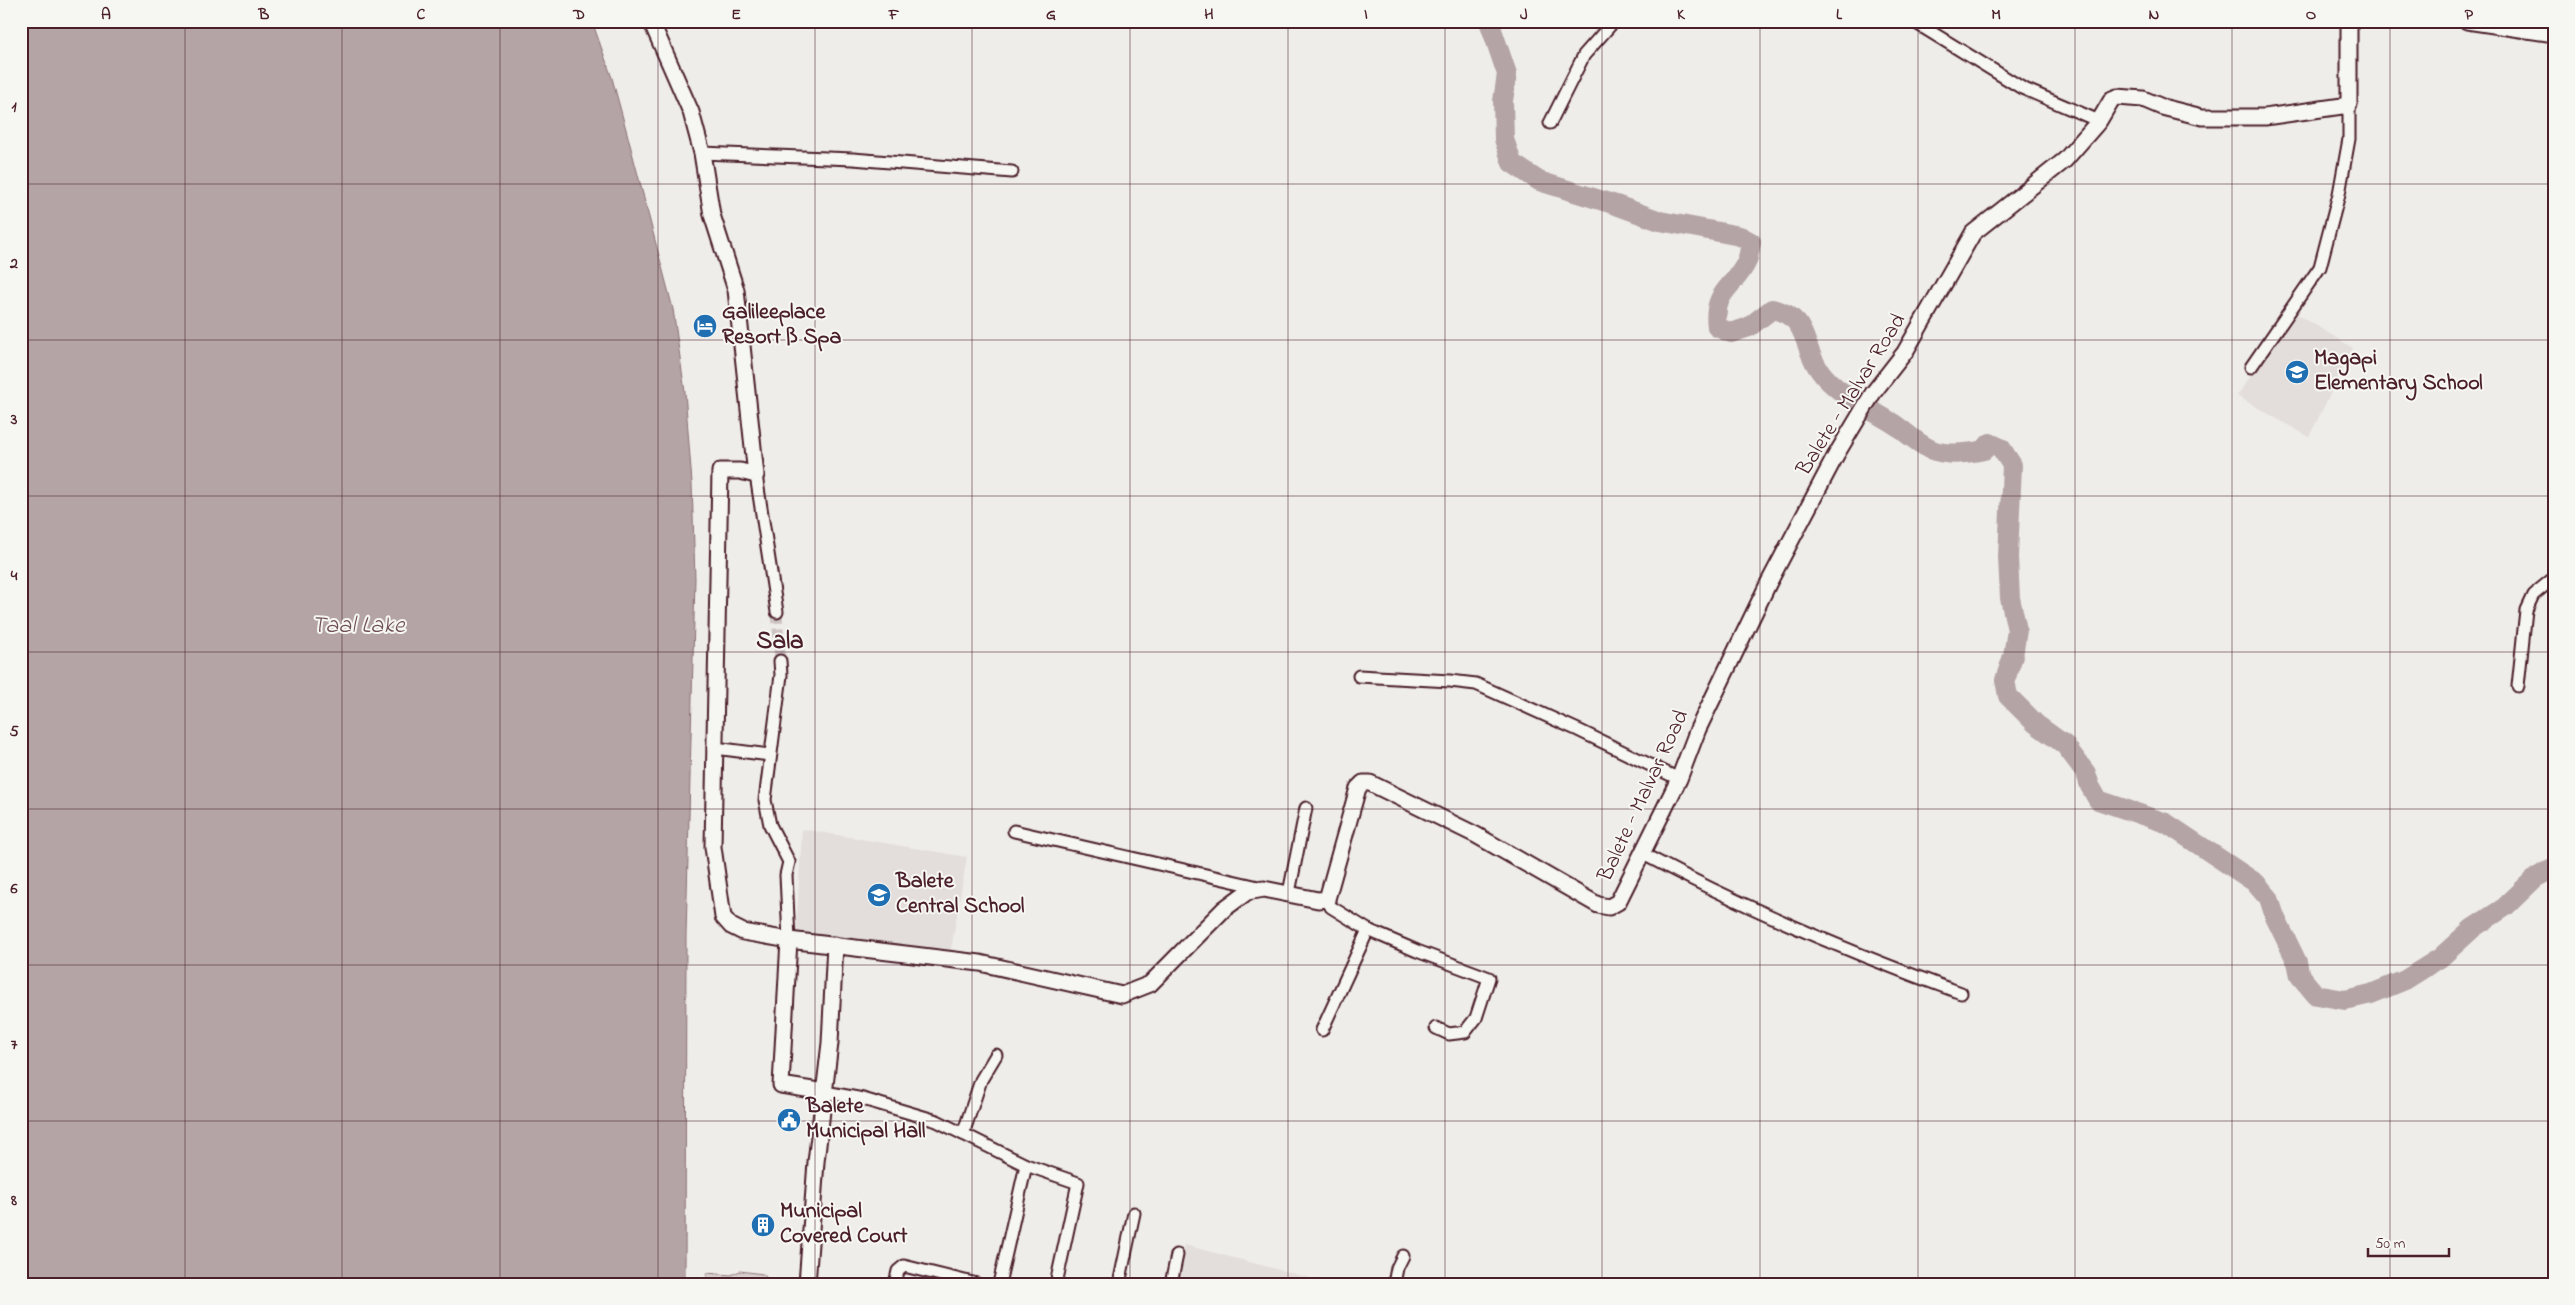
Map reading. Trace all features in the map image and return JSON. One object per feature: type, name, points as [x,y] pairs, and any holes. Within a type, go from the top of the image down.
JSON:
[{"type":"main road","points":[[652,21],[690,112],[702,153],[712,215],[736,290],[756,475],[740,470],[720,471],[713,847],[723,917],[731,926],[744,932],[789,940],[980,963],[1122,995],[1150,984],[1224,909],[1247,892],[1264,889],[1318,900],[1326,899]]},
{"type":"main road","points":[[2349,21],[2349,105]]},
{"type":"main road","points":[[2467,21],[2554,34]]},
{"type":"main road","name":"Balete - Malvar Road","points":[[1326,899],[1358,788],[1366,782],[1476,835],[1598,905],[1609,907],[1618,902],[1679,779],[1698,730],[1768,584],[1836,455],[1873,393],[1905,352],[1973,233],[2065,160],[2099,121],[2112,100],[2124,96],[2142,99],[2162,107],[2202,117],[2265,117],[2349,105]]},
{"type":"main road","points":[[789,940],[781,1085],[825,1092]]},
{"type":"main road","points":[[808,1284],[816,1162],[825,1092],[835,945]]},
{"type":"street","points":[[1550,123],[1584,56],[1614,21]]},
{"type":"street","points":[[1913,21],[2022,88],[2099,121]]},
{"type":"street","points":[[2251,367],[2320,267],[2341,185],[2349,139],[2349,105]]},
{"type":"street","points":[[702,153],[853,159],[1012,172]]},
{"type":"street","points":[[756,475],[777,612]]},
{"type":"street","points":[[2518,686],[2526,610],[2533,595],[2554,578]]},
{"type":"street","points":[[780,661],[781,674],[765,800],[770,825],[790,862],[786,875],[789,940]]},
{"type":"street","points":[[1359,676],[1450,680],[1476,684],[1578,730],[1679,779]]},
{"type":"street","points":[[715,748],[770,755]]},
{"type":"street","points":[[1289,893],[1306,808]]},
{"type":"street","points":[[1014,831],[1255,885],[1264,889]]},
{"type":"street","points":[[1643,854],[1711,891],[1906,973],[1961,993]]},
{"type":"street","points":[[1326,899],[1331,907],[1368,930],[1489,978],[1476,1018],[1465,1032],[1449,1034],[1436,1028]]},
{"type":"street","points":[[1322,1030],[1368,930]]},
{"type":"street","points":[[964,1134],[983,1075],[996,1055]]},
{"type":"street","points":[[825,1092],[863,1099],[928,1118],[1026,1165],[1078,1183],[1056,1284]]},
{"type":"street","points":[[999,1284],[1026,1165]]},
{"type":"street","points":[[1119,1284],[1134,1213]]},
{"type":"street","points":[[1171,1284],[1177,1255]]},
{"type":"street","points":[[1394,1284],[1397,1268],[1403,1256]]},
{"type":"street","points":[[896,1284],[898,1271],[904,1266],[977,1284]]},
{"type":"shaded area","name":"Magapi Elementary School","points":[[2294,312],[2353,348],[2309,437],[2237,396]]},
{"type":"shaded area","name":"Balete Central School","points":[[802,829],[967,857],[950,955],[796,932]]},
{"type":"shaded area","points":[[1185,1245],[1333,1284],[1177,1284]]},
{"type":"shaded area","points":[[740,1271],[763,1274],[773,1284],[707,1284],[707,1273],[731,1275]]},
{"type":"water","name":"Taal Lake","points":[[21,21],[592,21],[612,78],[673,309],[685,392],[692,483],[695,579],[686,936],[685,1284],[21,1284]]},
{"type":"waterway","points":[[1489,21],[1507,74],[1503,101],[1504,139],[1512,163],[1539,181],[1660,221],[1740,236],[1751,242],[1747,261],[1737,278],[1721,297],[1716,315],[1717,327],[1731,333],[1749,327],[1772,309],[1784,313],[1799,326],[1814,361],[1827,380],[1846,395],[1897,426],[1920,443],[1935,451],[1954,454],[1984,450],[1990,443],[2001,448],[2012,465],[2008,557],[2010,598],[2017,630],[2013,656],[2005,680],[2008,696],[2036,724],[2065,745],[2086,773],[2090,786],[2098,800],[2166,823],[2256,883],[2269,898],[2275,917],[2297,962],[2300,976],[2316,995],[2345,1000],[2371,994],[2405,980],[2440,958],[2473,928],[2505,907],[2535,878],[2554,868]]},
{"type":"tunnel","points":[[777,612],[780,661]]},
{"type":"place","name":"Galileeplace Resort ß Spa","points":[[705,326]]},
{"type":"place","name":"Magapi Elementary School","points":[[2297,372]]},
{"type":"place","name":"Balete Central School","points":[[879,895]]},
{"type":"place","name":"Balete Municipal Hall","points":[[789,1120]]},
{"type":"place","name":"Municipal Covered Court","points":[[763,1225]]},
{"type":"district","name":"Sala","points":[[780,642]]}]
